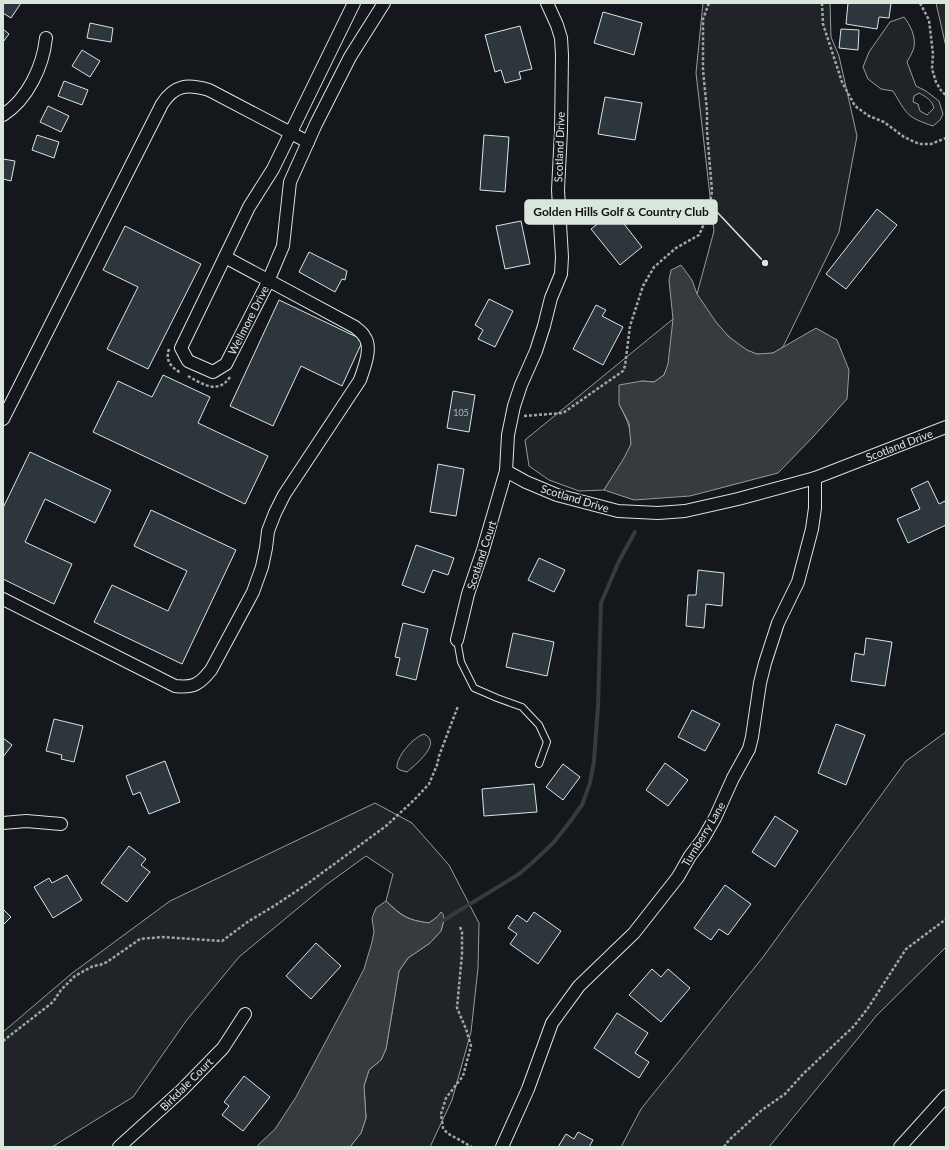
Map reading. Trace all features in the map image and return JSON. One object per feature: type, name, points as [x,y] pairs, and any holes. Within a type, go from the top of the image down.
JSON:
[{"type":"street","name":"Wellmore Drive","points":[[354,3],[273,169],[250,207],[181,348],[188,361],[213,372],[226,364],[268,281],[283,246],[290,182],[350,57],[384,3]]},
{"type":"street","name":"Scotland Drive","points":[[547,3],[557,25],[562,54],[561,131],[558,190],[562,257],[561,274],[551,298],[536,351],[514,406],[508,435],[506,470],[526,482],[557,495],[618,511],[642,513],[685,511],[738,499],[815,478],[946,427]]},
{"type":"street","points":[[3,115],[8,112],[22,97],[36,76],[44,52],[46,38]]},
{"type":"street","points":[[3,419],[166,97],[176,89],[186,86],[195,86],[209,90],[308,142]]},
{"type":"street","points":[[3,599],[175,686],[187,688],[196,685],[211,670],[253,592],[262,567],[268,531],[274,513],[284,495],[360,380],[366,365],[368,352],[365,336],[355,327],[225,257]]},
{"type":"street","name":"Scotland Court","points":[[457,640],[468,594],[492,522],[506,470]]},
{"type":"street","name":"Turnberry Lane","points":[[502,1147],[528,1089],[552,1022],[580,986],[634,933],[678,877],[715,818],[733,778],[749,749],[764,663],[778,623],[798,582],[812,529],[815,508],[815,478]]},
{"type":"street","points":[[3,823],[26,821],[61,824]]},
{"type":"street","name":"Birkdale Court","points":[[119,1147],[182,1090],[223,1048],[245,1014]]},
{"type":"street","points":[[900,1147],[946,1096]]},
{"type":"lane","points":[[457,640],[462,662],[474,688],[522,707],[539,725],[547,742],[539,764]]},
{"type":"path","points":[[512,416],[563,413],[622,372],[630,326],[643,286],[654,267],[676,248],[700,234],[708,216],[712,191],[703,70],[703,19],[710,3]]},
{"type":"path","points":[[822,3],[823,24],[842,82],[856,106],[869,116],[884,122],[904,137],[918,144],[930,144],[946,138]]},
{"type":"path","points":[[920,3],[929,20],[933,54],[932,68],[936,82],[946,95]]},
{"type":"path","points":[[3,1041],[49,1006],[74,976],[93,966],[107,962],[140,939],[162,937],[222,941],[249,921],[307,884],[386,826],[428,784],[437,765],[458,706]]},
{"type":"path","points":[[724,1147],[729,1140],[762,1110],[785,1094],[803,1074],[854,1026],[868,1008],[906,949],[946,919]]},
{"type":"path","points":[[460,926],[462,932],[462,954],[457,1008],[471,1046],[463,1076],[446,1098],[441,1114],[443,1128],[447,1133],[472,1147]]},
{"type":"shaded area","points":[[703,3],[830,3],[831,37],[839,56],[857,136],[839,232],[783,347],[773,353],[764,355],[756,354],[748,351],[733,341],[715,322],[669,364],[664,375],[654,382],[642,381],[619,404],[628,423],[631,438],[630,447],[604,490],[579,491],[549,480],[529,466],[525,440],[673,319],[697,294],[714,231],[696,73]]},
{"type":"shaded area","points":[[936,3],[946,3],[946,47]]},
{"type":"shaded area","points":[[904,17],[912,31],[914,47],[907,62],[916,86],[926,91],[939,101],[943,114],[940,120],[933,126],[917,120],[908,114],[893,91],[881,89],[868,79],[863,67],[869,52],[890,22]],"holes":[[[919,93],[926,97],[933,105],[934,108],[927,115],[920,111],[918,104],[913,102],[914,96]]]},
{"type":"shaded area","points":[[681,265],[692,280],[697,294],[716,322],[729,337],[747,350],[757,354],[773,353],[816,328],[837,340],[849,370],[847,399],[778,473],[690,496],[634,500],[604,490],[631,444],[629,423],[619,404],[619,385],[642,381],[654,382],[664,375],[668,364],[673,319],[669,280],[671,270]]},
{"type":"shaded area","points":[[946,732],[946,947],[877,1015],[769,1147],[621,1147],[641,1109],[763,957],[906,761]]},
{"type":"shaded area","points":[[424,734],[429,738],[430,743],[426,754],[407,772],[397,768],[397,763],[402,753],[415,739]]},
{"type":"shaded area","points":[[375,803],[412,823],[449,865],[479,923],[478,968],[471,1032],[452,1100],[430,1147],[350,1147],[361,1133],[366,1118],[364,1086],[369,1070],[381,1060],[386,1049],[399,971],[408,958],[430,943],[441,931],[444,920],[437,917],[429,923],[421,922],[410,919],[396,910],[386,901],[393,874],[366,856],[326,885],[239,957],[186,1021],[133,1097],[52,1147],[3,1147],[3,1032],[71,974],[170,901]]},
{"type":"shaded area","points":[[386,901],[400,914],[410,919],[429,923],[441,912],[444,920],[441,931],[430,943],[408,958],[399,971],[386,1049],[381,1060],[369,1070],[364,1086],[366,1118],[361,1133],[350,1147],[256,1147],[275,1129],[296,1097],[349,998],[364,969],[372,942],[374,932],[372,918],[376,908]]},
{"type":"building","points":[[3,3],[21,3],[11,18],[3,13]]},
{"type":"building","points":[[848,3],[891,3],[889,18],[879,17],[877,29],[846,24]]},
{"type":"building","points":[[603,12],[642,23],[634,55],[594,43]]},
{"type":"building","points":[[90,23],[113,28],[111,42],[87,38]]},
{"type":"building","points":[[520,26],[532,69],[519,72],[521,79],[505,83],[501,70],[495,72],[485,35]]},
{"type":"building","points":[[3,29],[9,34],[3,42]]},
{"type":"building","points":[[841,29],[859,30],[858,50],[839,48]]},
{"type":"building","points":[[82,50],[100,61],[90,77],[72,66]]},
{"type":"building","points":[[64,81],[88,90],[82,105],[58,96]]},
{"type":"building","points":[[605,97],[642,103],[635,140],[598,134]]},
{"type":"building","points":[[48,106],[69,116],[61,132],[40,122]]},
{"type":"building","points":[[37,135],[59,142],[54,158],[32,150]]},
{"type":"building","points":[[484,135],[509,137],[505,192],[480,190]]},
{"type":"building","points":[[3,159],[15,161],[11,181],[3,179]]},
{"type":"building","points":[[877,209],[897,225],[846,289],[826,274]]},
{"type":"building","points":[[614,211],[642,247],[620,265],[591,229]]},
{"type":"building","points":[[521,221],[530,264],[505,269],[496,226]]},
{"type":"building","points":[[125,226],[201,264],[148,369],[107,349],[138,287],[103,270]]},
{"type":"building","points":[[309,252],[347,271],[345,280],[342,279],[335,292],[299,272]]},
{"type":"building","points":[[489,299],[513,311],[495,347],[478,339],[483,330],[475,325]]},
{"type":"building","points":[[279,300],[363,340],[342,386],[301,366],[273,426],[230,406]]},
{"type":"building","points":[[596,305],[606,310],[602,316],[623,327],[603,365],[573,349]]},
{"type":"building","points":[[163,375],[210,397],[198,423],[268,456],[245,504],[93,432],[118,381],[152,397]]},
{"type":"building","points":[[453,391],[475,395],[469,432],[447,428]]},
{"type":"building","points":[[30,452],[111,490],[95,523],[45,499],[25,542],[72,564],[54,604],[3,579],[3,508]]},
{"type":"building","points":[[438,464],[464,469],[456,516],[430,512]]},
{"type":"building","points":[[928,481],[939,504],[945,501],[946,525],[908,543],[897,519],[920,509],[911,489]]},
{"type":"building","points":[[151,510],[236,550],[182,664],[94,622],[112,585],[168,611],[187,571],[134,546]]},
{"type":"building","points":[[416,545],[454,558],[448,575],[433,570],[424,593],[402,585]]},
{"type":"building","points":[[539,558],[565,570],[554,592],[528,580]]},
{"type":"building","points":[[698,570],[724,573],[722,606],[706,604],[704,628],[686,626],[688,595],[696,595]]},
{"type":"building","points":[[403,623],[428,629],[416,680],[396,675],[400,658],[395,657]]},
{"type":"building","points":[[513,633],[554,642],[547,676],[506,667]]},
{"type":"building","points":[[866,638],[892,642],[885,686],[851,681],[855,653],[864,655]]},
{"type":"building","points":[[692,710],[720,724],[705,751],[678,737]]},
{"type":"building","points":[[54,719],[83,726],[74,762],[61,759],[62,755],[46,751]]},
{"type":"building","points":[[836,724],[865,735],[846,785],[818,773]]},
{"type":"building","points":[[3,738],[12,745],[3,757]]},
{"type":"building","points":[[165,761],[180,802],[149,814],[140,792],[133,795],[126,776]]},
{"type":"building","points":[[665,763],[688,780],[668,806],[646,790]]},
{"type":"building","points":[[563,764],[580,777],[563,800],[546,787]]},
{"type":"building","points":[[534,784],[537,812],[484,816],[482,789]]},
{"type":"building","points":[[775,816],[798,831],[775,867],[752,852]]},
{"type":"building","points":[[129,846],[146,859],[141,865],[150,872],[127,902],[101,883]]},
{"type":"building","points":[[67,875],[82,900],[53,918],[34,887],[49,878],[52,883]]},
{"type":"building","points":[[725,885],[751,904],[728,935],[719,929],[711,940],[694,928]]},
{"type":"building","points":[[3,909],[11,917],[3,925]]},
{"type":"building","points":[[534,912],[561,931],[538,964],[510,944],[517,934],[508,928],[517,915],[527,922]]},
{"type":"building","points":[[316,943],[341,966],[311,999],[286,976]]},
{"type":"building","points":[[652,969],[661,977],[668,969],[690,988],[661,1022],[629,995]]},
{"type":"building","points":[[617,1013],[648,1033],[635,1053],[649,1062],[639,1078],[594,1048]]},
{"type":"building","points":[[244,1076],[270,1097],[243,1131],[222,1115],[229,1106],[224,1102]]},
{"type":"building","points":[[578,1132],[593,1140],[589,1147],[558,1147],[566,1134],[574,1139]]},
{"type":"waterway","points":[[444,920],[519,874],[554,842],[582,805],[590,783],[594,761],[598,706],[601,603],[619,561],[635,532]]},
{"type":"place","name":"Golden Hills Golf & Country Club","points":[[765,263]]}]
